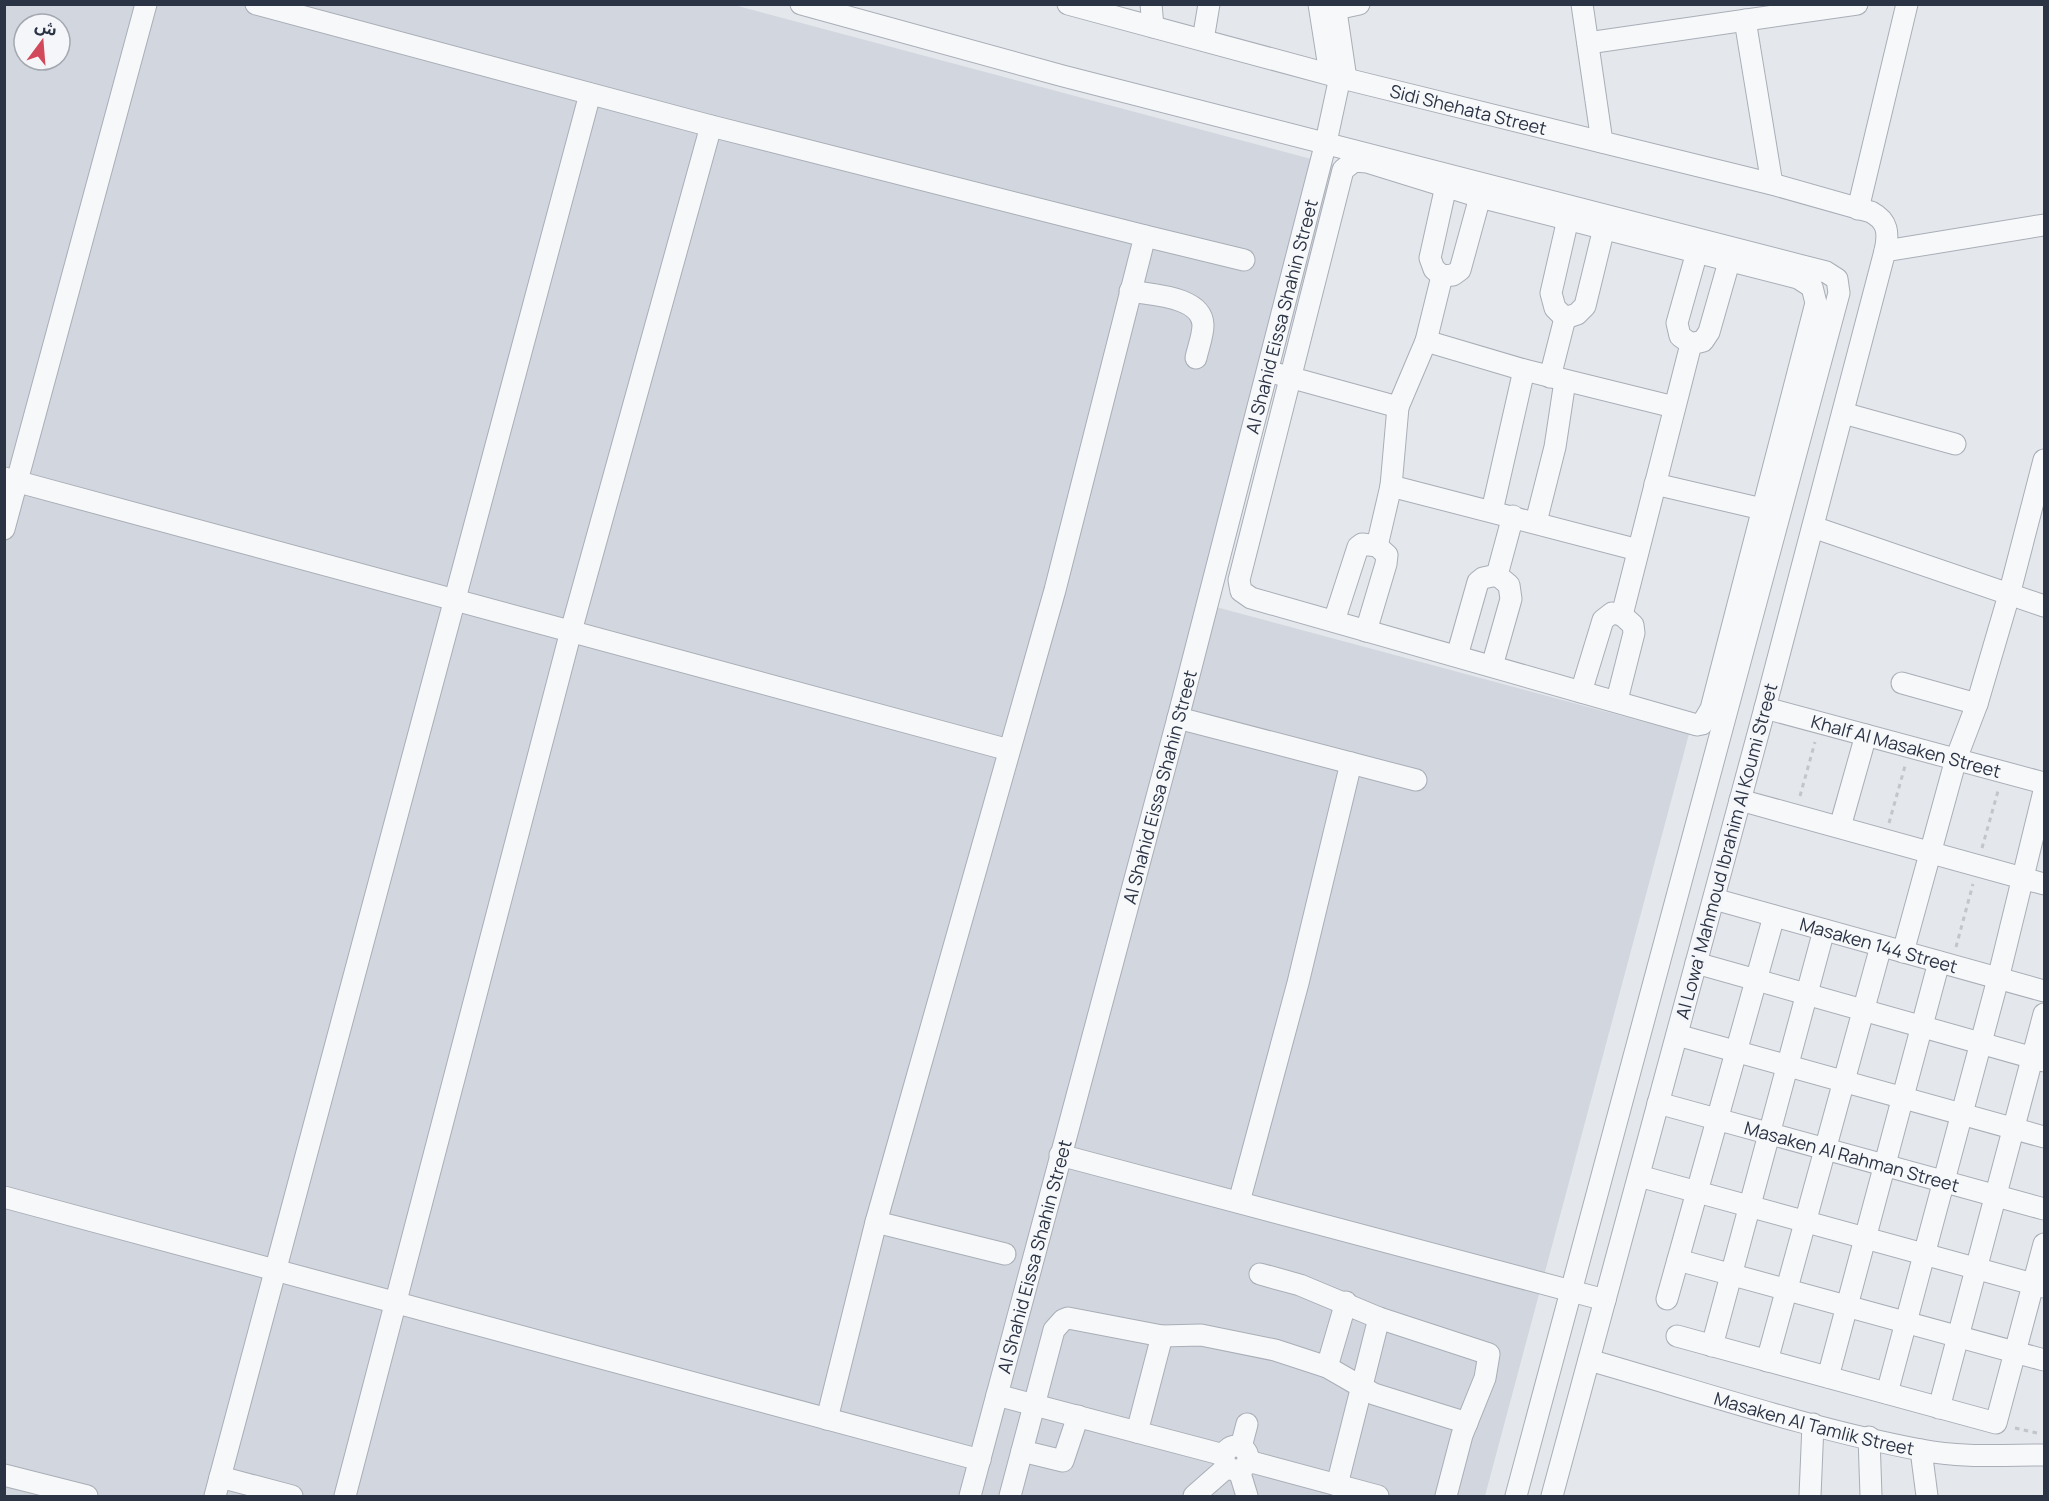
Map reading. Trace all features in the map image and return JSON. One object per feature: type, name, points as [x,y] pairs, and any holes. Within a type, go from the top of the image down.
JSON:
[{"type":"street","points":[[4,529],[10,480],[146,4]]},
{"type":"street","points":[[256,4],[711,126],[1244,260]]},
{"type":"street","points":[[801,4],[1063,76],[1326,142],[1514,198],[1826,272],[1837,279],[1839,293],[1771,512],[1708,717],[1697,725],[1617,700],[1581,692],[1251,598],[1241,591],[1239,586],[1293,378],[1322,249],[1343,170],[1347,164],[1354,161],[1367,162],[1480,197],[1514,198],[1568,219],[1798,278],[1808,282],[1815,293],[1816,303],[1771,512],[1516,1497]]},
{"type":"street","name":"Sidi Shehata Street","points":[[1068,4],[1339,77],[1772,184],[1864,210]]},
{"type":"street","points":[[1151,4],[1154,27]]},
{"type":"street","points":[[1203,40],[1209,4]]},
{"type":"street","points":[[1339,77],[1323,6],[1359,4]]},
{"type":"street","points":[[1582,4],[1602,142]]},
{"type":"street","points":[[1588,43],[1857,4]]},
{"type":"street","points":[[1864,210],[1907,4]]},
{"type":"street","points":[[1744,20],[1772,184]]},
{"type":"street","name":"Al Shahid Eissa Shahin Street","points":[[970,1497],[1178,718],[1326,142],[1339,77]]},
{"type":"street","points":[[292,1497],[217,1487],[590,94]]},
{"type":"street","points":[[345,1497],[571,631],[711,126]]},
{"type":"street","points":[[1446,186],[1430,258],[1434,269],[1442,276],[1453,275],[1460,270],[1480,197]]},
{"type":"street","name":"Al Lowa' Mahmoud Ibrahim Al Koumi Street","points":[[1552,1497],[1765,708],[1884,251],[1887,228],[1881,217],[1864,210]]},
{"type":"street","points":[[1565,318],[1555,308],[1551,293],[1568,219]]},
{"type":"street","points":[[1884,251],[2044,225]]},
{"type":"street","points":[[1565,318],[1578,314],[1584,306],[1604,228]]},
{"type":"street","points":[[827,1419],[876,1221],[1055,590],[1145,236]]},
{"type":"street","points":[[1691,344],[1680,336],[1677,323],[1697,252]]},
{"type":"street","points":[[1691,344],[1702,341],[1709,332],[1729,262]]},
{"type":"street","points":[[1377,546],[1391,486],[1398,407],[1426,341],[1442,276]]},
{"type":"street","points":[[1130,291],[1184,302],[1194,308],[1203,325],[1196,358]]},
{"type":"street","points":[[1536,522],[1555,447],[1557,379],[1565,318]]},
{"type":"street","points":[[1426,341],[1557,379],[1674,407]]},
{"type":"street","points":[[1622,615],[1691,344]]},
{"type":"street","points":[[1492,511],[1524,370]]},
{"type":"street","points":[[1266,372],[1398,407]]},
{"type":"street","points":[[1843,413],[1956,444]]},
{"type":"street","points":[[1903,952],[1956,759],[1977,704],[2009,595],[2044,460]]},
{"type":"street","points":[[10,480],[1009,750]]},
{"type":"street","points":[[1656,484],[1771,512]]},
{"type":"street","points":[[1391,486],[1638,550]]},
{"type":"street","points":[[1497,575],[1513,516]]},
{"type":"street","points":[[1813,527],[2044,606]]},
{"type":"street","points":[[1335,621],[1358,547],[1362,544],[1377,546],[1387,555],[1386,564],[1366,631]]},
{"type":"street","points":[[1457,656],[1479,582],[1483,578],[1497,575]]},
{"type":"street","points":[[1492,666],[1511,599],[1509,585],[1497,575]]},
{"type":"street","points":[[1581,692],[1603,620],[1612,614],[1622,615],[1633,625],[1634,633],[1617,700]]},
{"type":"street","points":[[1902,683],[1977,704]]},
{"type":"street","name":"Khalf Al Masaken Street","points":[[1765,708],[2044,783]]},
{"type":"street","points":[[1178,718],[1416,780]]},
{"type":"street","points":[[1840,827],[1866,735]]},
{"type":"street","points":[[1239,1202],[1298,983],[1351,763]]},
{"type":"street","points":[[1887,1393],[1998,978],[2044,791]]},
{"type":"street","points":[[1740,800],[2044,884]]},
{"type":"street","name":"Masaken 144 Street","points":[[1714,899],[2044,992]]},
{"type":"street","points":[[1667,1299],[1774,916]]},
{"type":"street","points":[[1712,1346],[1824,930]]},
{"type":"street","points":[[1767,1361],[1881,946]]},
{"type":"street","points":[[1827,1377],[1939,962]]},
{"type":"street","points":[[1696,963],[2039,1060]]},
{"type":"street","points":[[1939,1408],[2014,1129],[2039,1060],[2044,1014]]},
{"type":"street","points":[[1677,1035],[2044,1137]]},
{"type":"street","name":"Masaken Al Rahman Street","points":[[1658,1103],[2044,1209]]},
{"type":"street","points":[[1060,1155],[1605,1300]]},
{"type":"street","points":[[1639,1176],[2039,1285]]},
{"type":"street","points":[[4,1197],[980,1460]]},
{"type":"street","points":[[876,1221],[1005,1254]]},
{"type":"street","points":[[1677,1336],[1996,1423],[2015,1352],[2039,1285],[2044,1244]]},
{"type":"street","points":[[1678,1260],[2044,1360]]},
{"type":"street","points":[[1260,1274],[1300,1285],[1347,1302],[1379,1318],[1489,1354],[1481,1390],[1467,1423],[1446,1497]]},
{"type":"street","points":[[1327,1367],[1347,1302]]},
{"type":"street","points":[[1336,1485],[1379,1318]]},
{"type":"street","points":[[1010,1497],[1054,1330],[1062,1320],[1075,1319],[1162,1336],[1201,1335],[1275,1350],[1327,1367],[1362,1389],[1467,1423]]},
{"type":"street","points":[[1137,1432],[1162,1336]]},
{"type":"street","name":"Masaken Al Tamlik Street","points":[[1589,1360],[1813,1424],[1922,1450],[2044,1455]]},
{"type":"street","points":[[997,1395],[1378,1497]]},
{"type":"street","points":[[1022,1451],[1059,1461],[1065,1459],[1078,1416]]},
{"type":"street","points":[[1194,1497],[1236,1460],[1247,1424]]},
{"type":"street","points":[[1810,1497],[1813,1424]]},
{"type":"street","points":[[1869,1437],[1871,1497]]},
{"type":"street","points":[[1922,1450],[1927,1497]]},
{"type":"street","points":[[1236,1460],[1247,1497]]},
{"type":"street","points":[[4,1474],[87,1497]]},
{"type":"path","points":[[1795,815],[1821,723]]},
{"type":"path","points":[[1884,840],[1910,747]]},
{"type":"path","points":[[1996,1423],[2044,1436]]},
{"type":"shaded area","points":[[5,5],[734,5],[1334,165],[1216,607],[1689,734],[1485,1496],[5,1496]]}]
